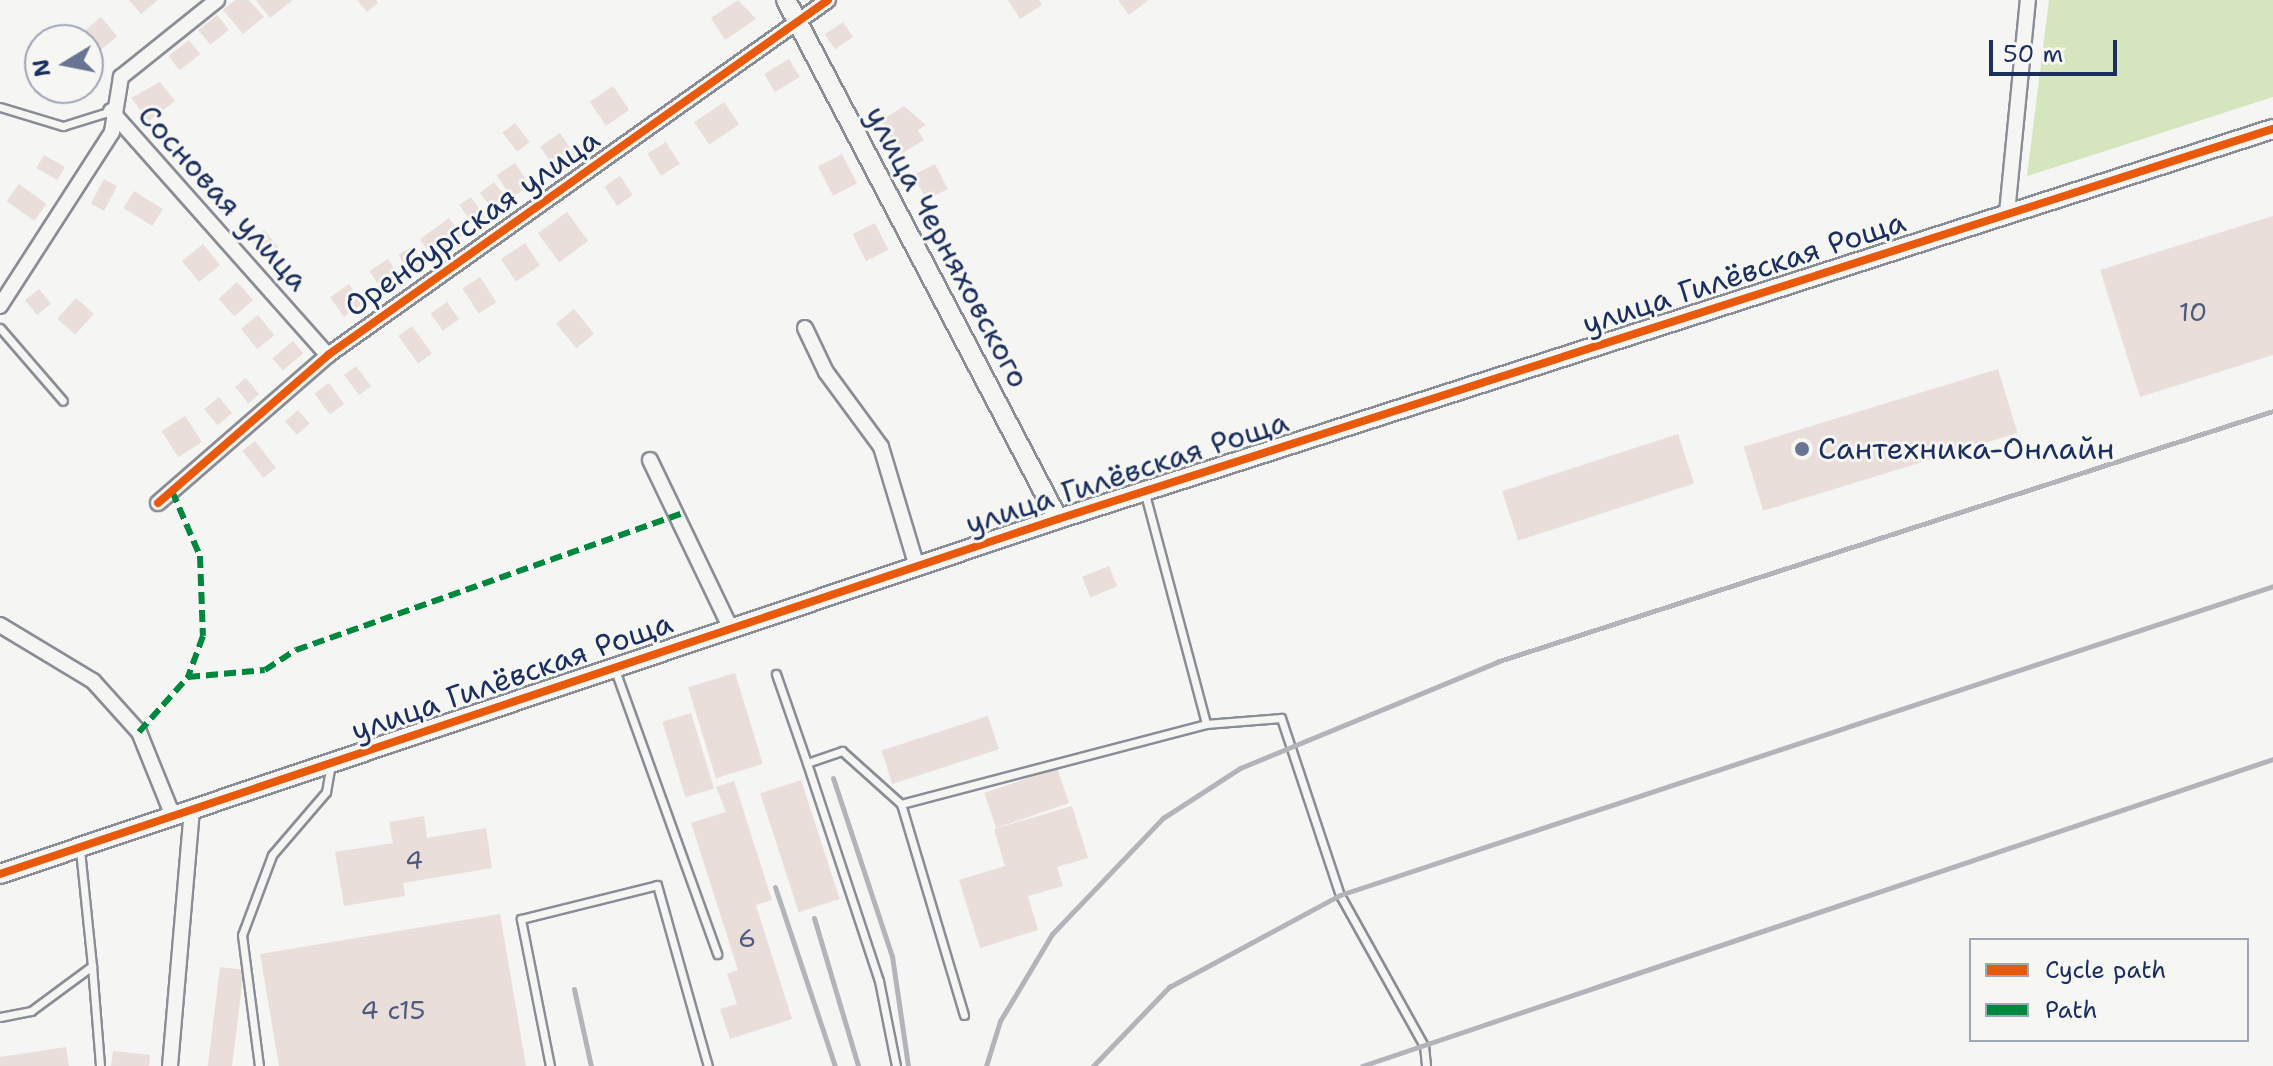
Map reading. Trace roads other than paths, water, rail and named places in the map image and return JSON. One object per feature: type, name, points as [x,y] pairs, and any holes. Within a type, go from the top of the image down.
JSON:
[{"type":"street","points":[[0,306],[112,132],[111,111],[121,77],[217,0]]},
{"type":"street","name":"улица Черняховского","points":[[786,0],[1058,519]]},
{"type":"street","name":"Оренбургская улица","points":[[158,503],[328,355],[828,0]]},
{"type":"street","points":[[2007,213],[2028,0]]},
{"type":"street","name":"Сосновая улица","points":[[111,111],[328,355]]},
{"type":"street","name":"улица Гилёвская Роща","points":[[0,874],[1058,519],[2273,129]]},
{"type":"street","points":[[805,328],[826,372],[881,447],[917,567]]},
{"type":"street","points":[[650,460],[731,629]]},
{"type":"street","points":[[0,625],[93,681],[139,732],[173,816]]},
{"type":"street","points":[[170,1066],[192,810]]},
{"type":"lane","points":[[0,107],[63,126],[111,111]]},
{"type":"lane","points":[[0,328],[63,401]]},
{"type":"lane","points":[[1144,493],[1206,724]]},
{"type":"lane","points":[[614,668],[717,954]]},
{"type":"lane","points":[[776,674],[879,981],[896,1066]]},
{"type":"lane","points":[[901,804],[1206,724],[1281,718],[1340,895],[1424,1046],[1426,1066]]},
{"type":"lane","points":[[807,763],[842,751],[901,804],[964,1015]]},
{"type":"lane","points":[[259,1066],[242,935],[272,855],[326,792],[331,763]]},
{"type":"lane","points":[[80,847],[100,1066]]},
{"type":"lane","points":[[550,1066],[521,919],[657,885],[708,1066]]},
{"type":"lane","points":[[0,1017],[31,1011],[92,966]]},
{"type":"railway","points":[[986,1066],[1000,1021],[1052,934],[1163,818],[1240,768],[1499,661],[2273,411]]},
{"type":"railway","points":[[1093,1066],[1169,987],[1340,895],[2273,586]]},
{"type":"railway","points":[[1362,1066],[2273,759]]},
{"type":"railway","points":[[833,778],[892,956],[908,1066]]},
{"type":"railway","points":[[775,887],[835,1066]]},
{"type":"railway","points":[[814,918],[858,1066]]},
{"type":"railway","points":[[574,989],[591,1066]]},
{"type":"place","name":"Сантехника-Онлайн","points":[[1802,449]]}]
